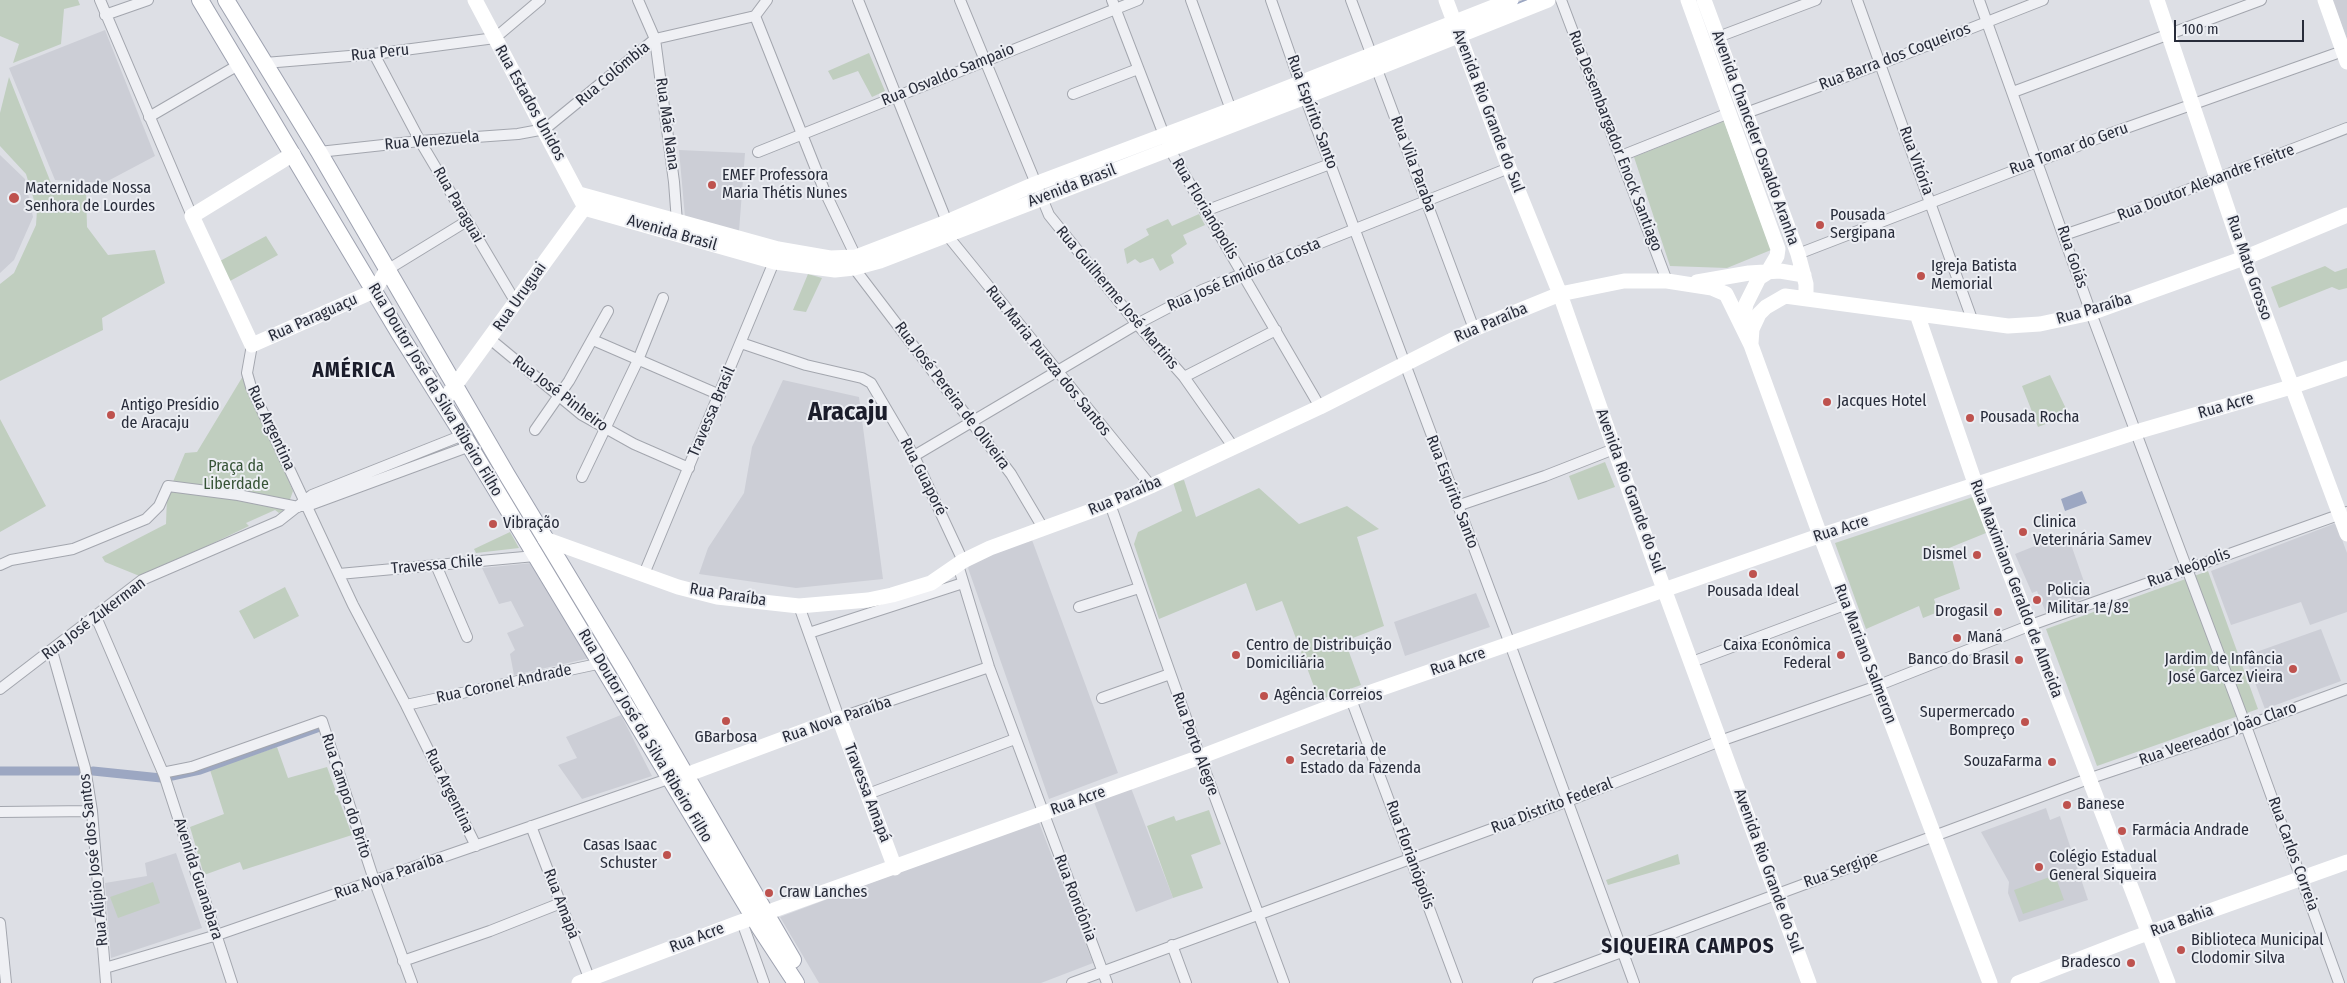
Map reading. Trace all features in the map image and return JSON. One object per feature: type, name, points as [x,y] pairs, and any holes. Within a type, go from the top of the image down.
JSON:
[{"type":"main road","name":"Rua Doutor José da Silva Ribeiro Filho","points":[[200,0],[535,556],[602,663],[679,776]]},
{"type":"main road","name":"Rua Doutor José da Silva Ribeiro Filho","points":[[226,0],[266,63],[545,539],[679,776],[755,917],[796,983]]},
{"type":"main road","name":"Rua Doutor José da Silva Ribeiro Filho","points":[[755,917],[806,983]]},
{"type":"street","points":[[100,0],[192,216],[252,345]]},
{"type":"street","points":[[105,15],[148,0]]},
{"type":"street","name":"Rua Estados Unidos","points":[[475,0],[581,201]]},
{"type":"street","points":[[494,38],[540,0]]},
{"type":"street","name":"Rua Mãe Nana","points":[[638,0],[655,39],[674,182],[677,222]]},
{"type":"street","name":"Rua Maria Pureza dos Santos","points":[[858,0],[947,228],[1057,372],[1151,486]]},
{"type":"street","name":"Rua Guilherme José Martins","points":[[960,0],[1038,191],[1057,227],[1184,378],[1234,448]]},
{"type":"street","name":"Rua Osvaldo Sampaio","points":[[758,152],[801,133],[985,61],[1114,5],[1138,0]]},
{"type":"street","points":[[1191,0],[1231,110]]},
{"type":"street","name":"Rua Espírito Santo","points":[[1271,0],[1634,983]]},
{"type":"street","name":"Rua Vila Paraba","points":[[1351,0],[1474,329]]},
{"type":"street","name":"Avenida Rio Grande do Sul","points":[[1446,0],[1509,168],[1560,294],[1614,449],[1809,983]]},
{"type":"street","name":"Avenida Brasil","points":[[1457,29],[1511,0]]},
{"type":"street","name":"Avenida Brasil","points":[[581,201],[777,256],[835,270],[855,263],[880,261],[947,228],[1038,191],[1457,29],[1548,0]]},
{"type":"street","name":"Rua Desembargador Enock Santiago","points":[[1562,0],[1667,281]]},
{"type":"street","name":"Avenida Chanceler Osvaldo Aranha","points":[[1688,0],[1778,249],[1777,256],[1767,273],[1760,278],[1746,304],[1742,324]]},
{"type":"street","name":"Avenida Chanceler Osvaldo Aranha","points":[[1704,0],[1798,254],[1804,276],[1806,297]]},
{"type":"street","points":[[1718,37],[1816,0]]},
{"type":"street","name":"Rua Vitória","points":[[1857,0],[1972,322]]},
{"type":"street","name":"Rua Goiás","points":[[1979,0],[2092,313],[2188,569]]},
{"type":"street","name":"Rua Barra dos Coqueiros","points":[[1746,113],[1880,64],[2043,0]]},
{"type":"street","name":"Rua Mato Grosso","points":[[2157,0],[2244,258],[2291,386],[2343,513],[2347,534]]},
{"type":"street","points":[[2013,92],[2261,0]]},
{"type":"street","points":[[2324,0],[2345,56]]},
{"type":"street","points":[[755,16],[763,2]]},
{"type":"street","name":"Rua Florianópolis","points":[[1114,5],[1166,142],[1320,406]]},
{"type":"street","name":"Rua Colômbia","points":[[545,130],[655,39],[755,16]]},
{"type":"street","name":"Rua José Pereira de Oliveira","points":[[755,16],[855,263],[1011,474],[1043,528]]},
{"type":"street","name":"Rua Peru","points":[[266,63],[374,54],[494,38]]},
{"type":"street","name":"Rua Paraguai","points":[[374,54],[420,140],[515,301]]},
{"type":"street","name":"Rua Tomar do Geru","points":[[1798,254],[2038,161],[2193,104],[2345,56]]},
{"type":"street","points":[[149,118],[240,64]]},
{"type":"street","points":[[1073,94],[1138,69]]},
{"type":"street","name":"Avenida Brasil","points":[[1166,142],[1231,110],[1303,90]]},
{"type":"street","points":[[1621,156],[1729,113]]},
{"type":"street","name":"Rua Doutor Alexandre Freitre","points":[[2064,235],[2117,217],[2347,128]]},
{"type":"street","name":"Rua Venezuela","points":[[318,152],[420,140],[518,134],[545,130]]},
{"type":"street","points":[[192,216],[293,154]]},
{"type":"street","points":[[1206,212],[1330,164]]},
{"type":"street","name":"Rua José Emídio da Costa","points":[[914,456],[970,421],[1137,324],[1202,290],[1509,168]]},
{"type":"street","name":"Avenida Brasil","points":[[581,201],[677,222],[777,256]]},
{"type":"street","name":"Rua Uruguai","points":[[443,402],[490,339],[581,201]]},
{"type":"street","name":"Rua Paraíba","points":[[1751,344],[1752,329],[1755,321],[1766,307],[1785,296],[1806,297],[2008,326],[2040,324],[2092,313],[2244,258],[2347,215]]},
{"type":"street","points":[[374,291],[387,270],[467,221]]},
{"type":"street","name":"Travessa Brasil","points":[[644,574],[777,256]]},
{"type":"street","points":[[1692,283],[1737,274],[1789,272],[1804,276]]},
{"type":"street","name":"Rua Paraíba","points":[[545,539],[678,587],[718,597],[799,606],[868,600],[892,595],[931,583],[960,563],[990,548],[1110,504],[1151,486],[1234,448],[1474,329],[1560,294],[1624,281],[1692,283]]},
{"type":"street","name":"Rua Mariano Salmeron","points":[[1692,283],[1726,294],[1751,344],[1821,536],[1990,983]]},
{"type":"street","name":"Rua Paraguaçu","points":[[252,345],[374,291]]},
{"type":"street","points":[[582,477],[638,360],[663,298]]},
{"type":"street","points":[[535,430],[560,396],[608,311]]},
{"type":"street","name":"Rua Maximiano Geraldo de Almeida","points":[[1917,314],[1976,486],[2168,983]]},
{"type":"street","points":[[1184,378],[1276,330]]},
{"type":"street","name":"Rua José Pinheiro","points":[[490,339],[582,415],[606,430],[689,468]]},
{"type":"street","points":[[593,340],[720,395]]},
{"type":"street","name":"Rua Guaporé","points":[[741,343],[799,363],[866,380],[879,394],[914,456],[960,563],[963,583],[989,667],[1042,814]]},
{"type":"street","name":"Rua Argentina","points":[[252,345],[247,373],[251,387],[302,505],[406,705],[476,846]]},
{"type":"street","name":"Rua Acre","points":[[586,982],[755,917],[896,868],[1200,757],[1351,699],[1821,536],[2136,432],[2347,368]]},
{"type":"street","name":"Rua José Zukerman","points":[[0,689],[52,651],[142,580],[279,520],[302,505],[467,441]]},
{"type":"street","points":[[1457,506],[1546,476],[1614,449]]},
{"type":"street","points":[[0,565],[11,560],[74,550],[146,519],[159,506],[168,486],[302,505]]},
{"type":"street","name":"Rua Porto Alegre","points":[[1110,504],[1200,757],[1284,983]]},
{"type":"street","name":"Rua Neópolis","points":[[2031,625],[2343,513]]},
{"type":"street","name":"Travessa Chile","points":[[339,574],[535,556]]},
{"type":"street","points":[[436,565],[467,637]]},
{"type":"street","name":"Rua Carlos Correia","points":[[2188,569],[2339,983]]},
{"type":"street","points":[[809,633],[963,583]]},
{"type":"street","points":[[1079,607],[1139,588]]},
{"type":"street","points":[[1692,662],[1847,604]]},
{"type":"street","name":"Travessa Amapá","points":[[799,606],[896,868]]},
{"type":"street","name":"Avenida Guanabara","points":[[96,617],[165,774],[232,983]]},
{"type":"street","name":"Rua Distrito Federal","points":[[1072,983],[1258,913],[1568,801],[1720,741],[1877,685],[2031,625]]},
{"type":"street","name":"Rua Alípio José dos Santos","points":[[52,651],[83,759],[92,811],[106,983]]},
{"type":"street","name":"Rua Coronel Andrade","points":[[406,705],[602,663]]},
{"type":"street","name":"Rua Nova Paraíba","points":[[105,968],[216,935],[989,667]]},
{"type":"street","points":[[1102,698],[1170,674]]},
{"type":"street","name":"Rua Veereador João Claro","points":[[2088,779],[2246,726],[2347,689]]},
{"type":"street","name":"Rua Florianópolis","points":[[1351,699],[1458,983]]},
{"type":"street","name":"Rua Campo do Brito","points":[[165,774],[192,767],[322,721],[374,880],[412,983]]},
{"type":"street","points":[[868,794],[1015,739]]},
{"type":"street","name":"Rua Sergipe","points":[[1538,983],[2088,779]]},
{"type":"street","points":[[0,812],[92,811]]},
{"type":"street","name":"Rua Rondônia","points":[[1042,814],[1107,983]]},
{"type":"street","name":"Rua Amapá","points":[[531,826],[560,903],[586,982]]},
{"type":"street","name":"Rua Bahia","points":[[2018,983],[2149,933],[2347,862]]},
{"type":"street","points":[[403,961],[490,932],[560,903]]},
{"type":"street","points":[[755,917],[764,983]]},
{"type":"street","points":[[0,923],[6,983]]},
{"type":"street","points":[[1172,945],[1186,983]]},
{"type":"shaded area","points":[[2332,0],[2347,0],[2347,39]]},
{"type":"shaded area","points":[[105,30],[155,156],[104,183],[55,180],[9,68]]},
{"type":"shaded area","name":"EMEF Professora Maria Thétis Nunes","points":[[679,150],[745,153],[739,231],[685,217]]},
{"type":"shaded area","name":"Maternidade Nossa Senhora de Lourdes","points":[[0,155],[25,179],[33,217],[14,260],[0,273]]},
{"type":"shaded area","points":[[783,380],[859,397],[883,579],[796,588],[699,574],[708,548],[744,493],[752,447]]},
{"type":"shaded area","points":[[2336,523],[2347,553],[2347,612],[2310,625],[2301,602],[2231,625],[2211,571]]},
{"type":"shaded area","points":[[2067,533],[2089,596],[2046,613],[2037,591],[2032,593],[2015,554]]},
{"type":"shaded area","points":[[1032,540],[1118,773],[1049,799],[968,568],[975,559]]},
{"type":"shaded area","points":[[532,563],[590,658],[514,675],[510,654],[515,650],[507,633],[524,626],[511,601],[499,604],[482,568]]},
{"type":"shaded area","points":[[1476,593],[1490,627],[1405,656],[1394,622]]},
{"type":"shaded area","name":"Jardim de Infância José Garcez Vieira","points":[[2321,629],[2341,681],[2265,709],[2245,656]]},
{"type":"shaded area","points":[[621,715],[652,776],[582,799],[558,765],[577,758],[566,737]]},
{"type":"shaded area","points":[[1131,788],[1173,898],[1136,912],[1094,802]]},
{"type":"shaded area","name":"Colégio Estadual General Siqueira","points":[[2046,808],[2050,820],[2060,816],[2088,900],[2019,922],[2008,893],[2009,882],[1981,832]]},
{"type":"shaded area","points":[[1038,820],[1093,963],[1041,983],[819,983],[780,917]]},
{"type":"shaded area","points":[[176,853],[202,928],[111,958],[105,883],[147,876],[145,863]]},
{"type":"green space","points":[[0,0],[78,0],[80,5],[64,9],[61,44],[13,63],[19,44],[0,36]]},
{"type":"green space","points":[[869,53],[885,91],[872,97],[858,71],[833,80],[828,71]]},
{"type":"green space","points":[[9,77],[51,183],[86,189],[87,227],[108,255],[155,250],[165,283],[102,318],[103,330],[0,381],[0,284],[14,273],[36,225],[37,210],[26,174],[0,146],[0,113]]},
{"type":"green space","points":[[1724,121],[1771,250],[1727,268],[1670,266],[1634,157]]},
{"type":"green space","points":[[1199,214],[1205,225],[1183,235],[1187,244],[1171,255],[1174,263],[1160,271],[1153,258],[1140,263],[1135,259],[1127,264],[1124,249],[1149,235],[1146,229],[1168,219],[1172,226]]},
{"type":"green space","points":[[266,236],[278,255],[230,281],[220,261]]},
{"type":"green space","points":[[2325,266],[2335,272],[2347,268],[2347,288],[2339,290],[2332,287],[2279,308],[2271,287]]},
{"type":"green space","points":[[808,274],[822,278],[806,312],[793,310]]},
{"type":"green space","points":[[2050,375],[2069,415],[2038,427],[2022,386]]},
{"type":"green space","name":"Praça da Liberdade","points":[[243,376],[293,491],[287,508],[279,513],[275,510],[246,523],[249,526],[142,577],[105,562],[102,557],[166,524],[167,496],[185,453],[197,452]]},
{"type":"green space","points":[[0,419],[46,506],[0,532]]},
{"type":"green space","points":[[1605,462],[1615,487],[1578,500],[1569,476]]},
{"type":"green space","points":[[1184,480],[1196,517],[1259,488],[1299,524],[1347,506],[1379,529],[1357,537],[1384,626],[1345,641],[1361,685],[1319,700],[1282,601],[1256,611],[1246,583],[1159,619],[1134,544],[1138,532],[1182,511],[1173,482]]},
{"type":"green space","points":[[1973,497],[1986,533],[1949,548],[1960,589],[1934,599],[1938,612],[1923,618],[1919,606],[1866,629],[1835,543]]},
{"type":"green space","points":[[510,532],[519,548],[476,553],[474,549]]},
{"type":"green space","points":[[2208,571],[2258,709],[2097,766],[2046,629]]},
{"type":"green space","points":[[285,587],[299,616],[254,639],[239,611]]},
{"type":"green space","points":[[277,747],[288,778],[327,767],[352,835],[243,870],[240,862],[204,875],[190,827],[224,814],[210,770]]},
{"type":"green space","points":[[1209,810],[1221,844],[1191,855],[1203,888],[1173,898],[1147,826],[1174,816],[1176,821]]},
{"type":"green space","points":[[1678,854],[1680,864],[1608,885],[1606,880]]},
{"type":"green space","points":[[2055,875],[2064,900],[2023,914],[2014,890]]},
{"type":"green space","points":[[153,882],[160,903],[118,918],[110,897]]},
{"type":"water","points":[[2082,491],[2087,503],[2065,511],[2061,499]]},
{"type":"waterway","points":[[1514,5],[1526,0]]},
{"type":"waterway","points":[[172,776],[200,770],[317,728]]},
{"type":"waterway","points":[[0,771],[78,771]]},
{"type":"waterway","points":[[93,771],[161,778]]},
{"type":"place","name":"EMEF Professora Maria Thétis Nunes","points":[[712,185]]},
{"type":"place","name":"Maternidade Nossa Senhora de Lourdes","points":[[14,198]]},
{"type":"place","name":"Pousada Sergipana","points":[[1820,225]]},
{"type":"place","name":"Igreja Batista Memorial","points":[[1921,276]]},
{"type":"place","name":"Jacques Hotel","points":[[1827,402]]},
{"type":"place","name":"Antigo Presídio de Aracaju","points":[[111,415]]},
{"type":"place","name":"Pousada Rocha","points":[[1970,418]]},
{"type":"place","name":"Vibração","points":[[493,524]]},
{"type":"place","name":"Clinica Veterinária Samev","points":[[2023,532]]},
{"type":"place","name":"Dismel","points":[[1977,555]]},
{"type":"place","name":"Pousada Ideal","points":[[1753,574]]},
{"type":"place","name":"Policia Militar 1ª/8º","points":[[2037,600]]},
{"type":"place","name":"Drogasil","points":[[1998,612]]},
{"type":"place","name":"Maná","points":[[1957,638]]},
{"type":"place","name":"Centro de Distribuição Domiciliária","points":[[1236,655]]},
{"type":"place","name":"Caixa Econômica Federal","points":[[1841,655]]},
{"type":"place","name":"Banco do Brasil","points":[[2019,660]]},
{"type":"place","name":"Jardim de Infância José Garcez Vieira","points":[[2293,669]]},
{"type":"place","name":"Agência Correios","points":[[1264,696]]},
{"type":"place","name":"GBarbosa","points":[[726,721]]},
{"type":"place","name":"Supermercado Bompreço","points":[[2025,722]]},
{"type":"place","name":"Secretaria de Estado da Fazenda","points":[[1290,760]]},
{"type":"place","name":"SouzaFarma","points":[[2052,762]]},
{"type":"place","name":"Banese","points":[[2067,805]]},
{"type":"place","name":"Farmácia Andrade","points":[[2122,831]]},
{"type":"place","name":"Casas Isaac Schuster","points":[[667,855]]},
{"type":"place","name":"Colégio Estadual General Siqueira","points":[[2039,867]]},
{"type":"place","name":"Craw Lanches","points":[[769,893]]},
{"type":"place","name":"Biblioteca Municipal Clodomir Silva","points":[[2181,950]]},
{"type":"place","name":"Bradesco","points":[[2131,963]]},
{"type":"district","name":"AMÉRICA","points":[[354,371]]},
{"type":"district","name":"Aracaju","points":[[848,413]]},
{"type":"district","name":"SIQUEIRA CAMPOS","points":[[1688,947]]}]
